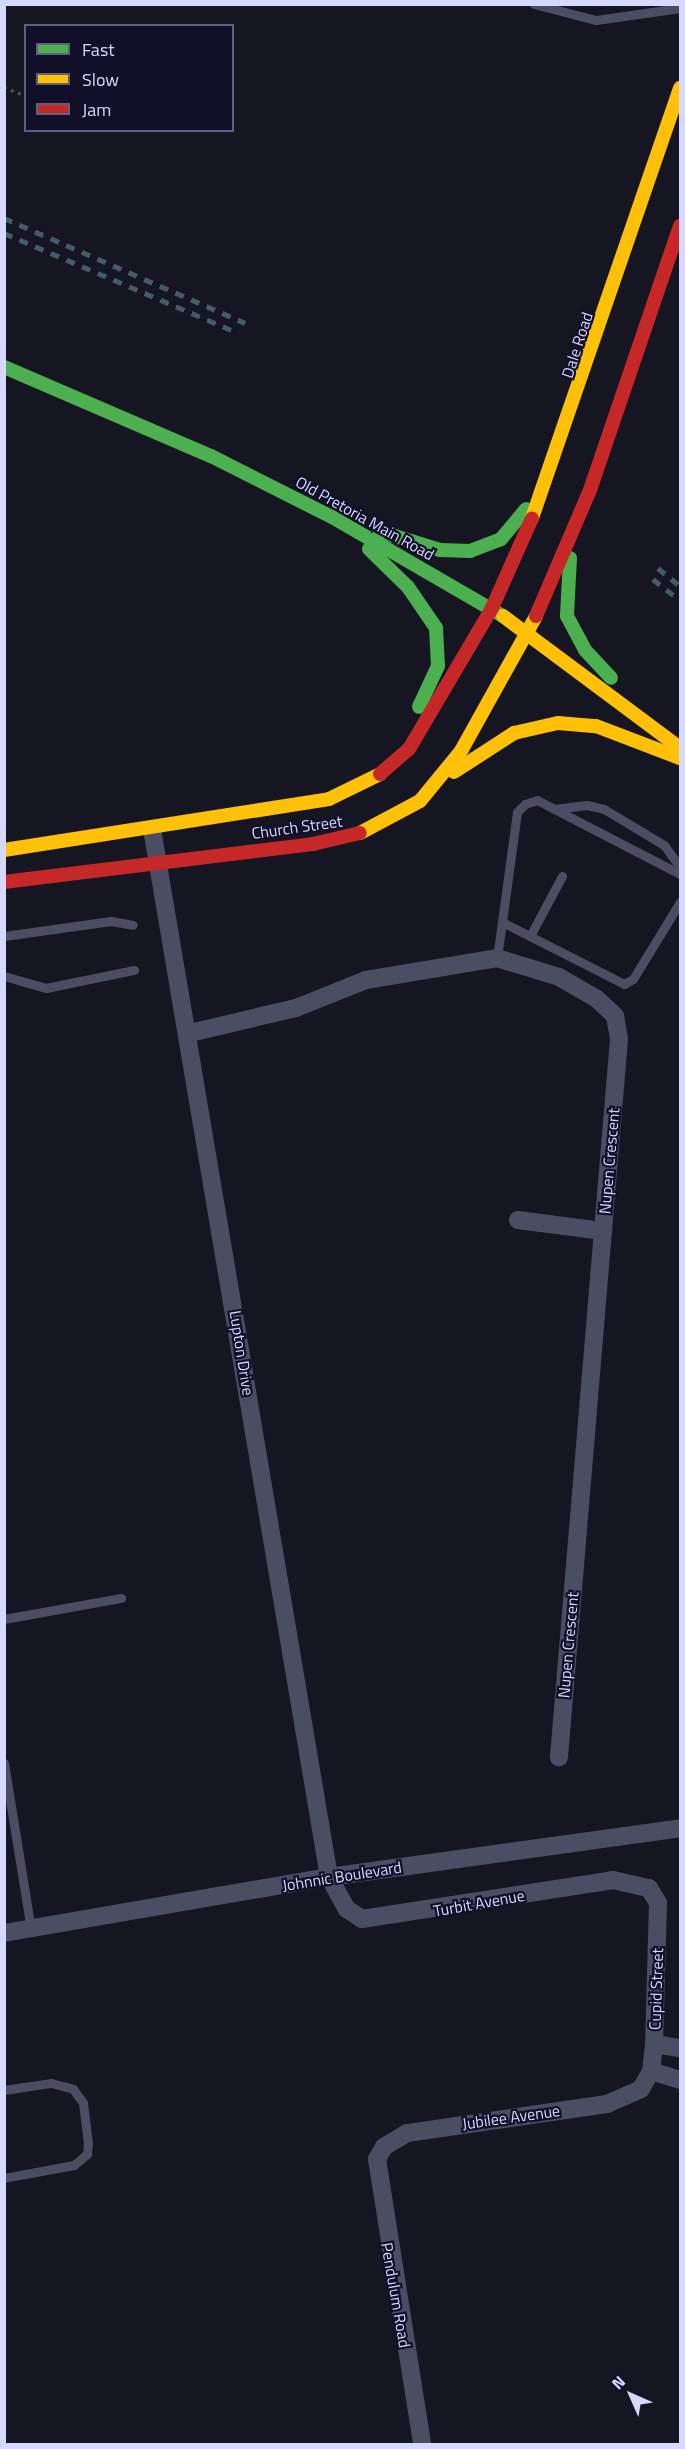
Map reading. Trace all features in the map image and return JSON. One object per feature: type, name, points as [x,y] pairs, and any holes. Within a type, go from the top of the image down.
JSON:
[{"type":"main road","name":"Dale Road","points":[[492,608],[562,441],[681,88]]},
{"type":"main road","points":[[529,631],[575,528],[681,226]]},
{"type":"main road","name":"Old Pretoria Main Road","points":[[4,367],[211,456],[330,515],[529,631],[681,748]]},
{"type":"main road","points":[[330,515],[441,550],[480,549],[516,524],[562,441]]},
{"type":"main road","points":[[330,515],[408,587],[432,618],[440,645],[435,678],[422,703],[353,790]]},
{"type":"main road","points":[[575,528],[565,592],[572,627],[595,660],[681,748]]},
{"type":"main road","name":"Church Street","points":[[4,850],[152,829],[315,802],[353,790],[409,748],[492,608]]},
{"type":"main road","name":"Church Street","points":[[4,882],[340,839],[392,820],[431,790],[479,723],[529,631]]},
{"type":"main road","points":[[431,790],[493,744],[548,724],[596,726],[681,758]]},
{"type":"street","name":"Lupton Drive","points":[[152,829],[190,1033],[329,1877]]},
{"type":"street","name":"Nupen Crescent","points":[[190,1033],[296,1008],[366,980],[497,958],[559,977],[597,999],[617,1020],[603,1231],[559,1757]]},
{"type":"street","points":[[518,1220],[603,1231]]},
{"type":"street","name":"Johnnic Boulevard","points":[[4,1933],[329,1877],[681,1828]]},
{"type":"street","name":"Turbit Avenue","points":[[329,1877],[347,1909],[362,1919],[613,1880],[649,1888]]},
{"type":"street","name":"Cupid Street","points":[[640,2090],[651,2072],[654,2044],[658,1918],[649,1888]]},
{"type":"street","points":[[654,2044],[681,2048]]},
{"type":"street","points":[[651,2072],[681,2080]]},
{"type":"street","name":"Jubilee Avenue","points":[[384,2147],[407,2133],[607,2104],[640,2090]]},
{"type":"street","name":"Pendulum Road","points":[[384,2147],[377,2181],[422,2445]]},
{"type":"lane","points":[[534,4],[596,20],[681,8]]},
{"type":"lane","points":[[497,958],[517,812],[537,800],[681,874]]},
{"type":"lane","points":[[554,809],[587,805],[604,809],[664,845],[681,867]]},
{"type":"lane","points":[[530,936],[562,876]]},
{"type":"lane","points":[[502,922],[624,984],[633,979],[681,902]]},
{"type":"lane","points":[[4,936],[111,921],[133,926]]},
{"type":"lane","points":[[4,976],[46,988],[134,970]]},
{"type":"lane","points":[[4,1620],[121,1598]]},
{"type":"lane","points":[[4,1763],[31,1929]]},
{"type":"lane","points":[[4,2090],[51,2083],[73,2089],[82,2103],[88,2143],[87,2154],[74,2165],[4,2178]]},
{"type":"path","points":[[4,87],[21,94]]},
{"type":"railway","points":[[4,218],[245,323]]},
{"type":"railway","points":[[4,233],[239,333]]},
{"type":"railway","points":[[658,568],[680,586]]},
{"type":"railway","points":[[653,579],[680,600]]},
{"type":"traffic: fast","points":[[4,367],[211,456],[332,517],[503,616]]},
{"type":"traffic: fast","points":[[378,531],[440,550],[470,551],[501,539],[526,509]]},
{"type":"traffic: fast","points":[[369,549],[408,587],[436,628],[438,666],[419,707]]},
{"type":"traffic: fast","points":[[570,558],[567,616],[585,650],[611,678]]},
{"type":"traffic: slow","points":[[532,518],[680,88]]},
{"type":"traffic: slow","points":[[503,616],[680,748]]},
{"type":"traffic: slow","points":[[360,833],[420,801],[461,751],[536,616]]},
{"type":"traffic: slow","points":[[454,772],[514,733],[558,723],[596,726],[680,758]]},
{"type":"traffic: slow","points":[[4,850],[329,799],[380,774]]},
{"type":"traffic: jam","points":[[536,616],[590,490],[680,226]]},
{"type":"traffic: jam","points":[[380,774],[409,749],[492,608],[532,518]]},
{"type":"traffic: jam","points":[[4,882],[313,844],[360,833]]}]
